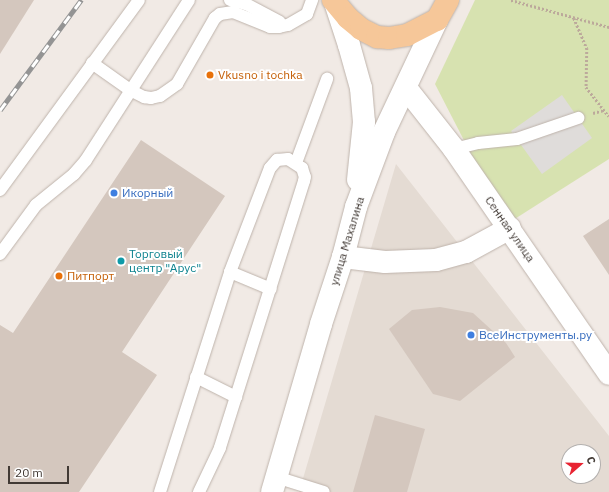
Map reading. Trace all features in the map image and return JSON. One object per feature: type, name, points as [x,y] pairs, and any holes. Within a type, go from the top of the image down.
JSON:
[{"type":"main road","name":"улица Махалина","points":[[437,20],[448,0]]},
{"type":"main road","points":[[334,1],[361,30],[377,37],[389,38],[407,35],[437,20]]},
{"type":"street","points":[[334,1],[350,45],[361,88],[364,122],[356,207]]},
{"type":"street","name":"улица Махалина","points":[[274,484],[321,324],[343,257],[356,207],[384,132],[437,20]]},
{"type":"street","name":"Сенная улица","points":[[406,88],[454,149],[510,228],[609,374]]},
{"type":"street","points":[[343,257],[385,262],[436,260],[466,252],[510,228]]},
{"type":"lane","points":[[0,190],[92,63],[140,0]]},
{"type":"lane","points":[[0,254],[36,205],[74,174],[86,160],[189,0]]},
{"type":"lane","points":[[230,0],[246,4],[268,18],[288,25]]},
{"type":"lane","points":[[92,63],[130,90],[144,97],[151,98],[160,96],[177,84],[215,18],[220,14],[233,12],[270,27],[288,25],[307,14],[312,0]]},
{"type":"lane","points":[[296,162],[327,79]]},
{"type":"lane","points":[[454,149],[478,143],[517,139],[578,118]]},
{"type":"lane","points":[[160,492],[230,272],[270,168],[273,163],[283,158],[296,162],[304,172],[304,181],[220,448],[200,492]]},
{"type":"lane","points":[[230,272],[271,289]]},
{"type":"lane","points":[[196,377],[236,397]]},
{"type":"lane","points":[[274,484],[324,492]]},
{"type":"path","points":[[511,0],[609,27]]},
{"type":"path","points":[[574,18],[587,48],[586,87],[609,116]]},
{"type":"shaded area","points":[[562,95],[592,138],[542,174],[511,131]]},
{"type":"shaded area","points":[[396,164],[609,436],[609,492],[299,492]]},
{"type":"green space","points":[[475,0],[609,0],[609,159],[507,224],[435,84]]},
{"type":"building","points":[[0,0],[34,0],[0,54]]},
{"type":"building","name":"Торговый центр \"Арус\"","points":[[141,140],[225,196],[122,352],[157,375],[79,492],[0,492],[0,325],[13,333]]},
{"type":"building","points":[[609,219],[609,275],[583,236]]},
{"type":"building","points":[[440,307],[473,313],[506,343],[515,357],[460,401],[433,394],[389,329],[412,310]]},
{"type":"building","points":[[375,415],[425,429],[407,492],[353,492]]},
{"type":"railway","points":[[0,110],[81,0]]},
{"type":"place","name":"Vkusno i tochka","points":[[210,75]]},
{"type":"place","name":"Икорный","points":[[114,193]]},
{"type":"place","name":"Торговый центр \"Арус\"","points":[[121,261]]},
{"type":"place","name":"Питпорт","points":[[59,276]]},
{"type":"place","name":"ВсеИнструменты.ру","points":[[471,335]]}]
